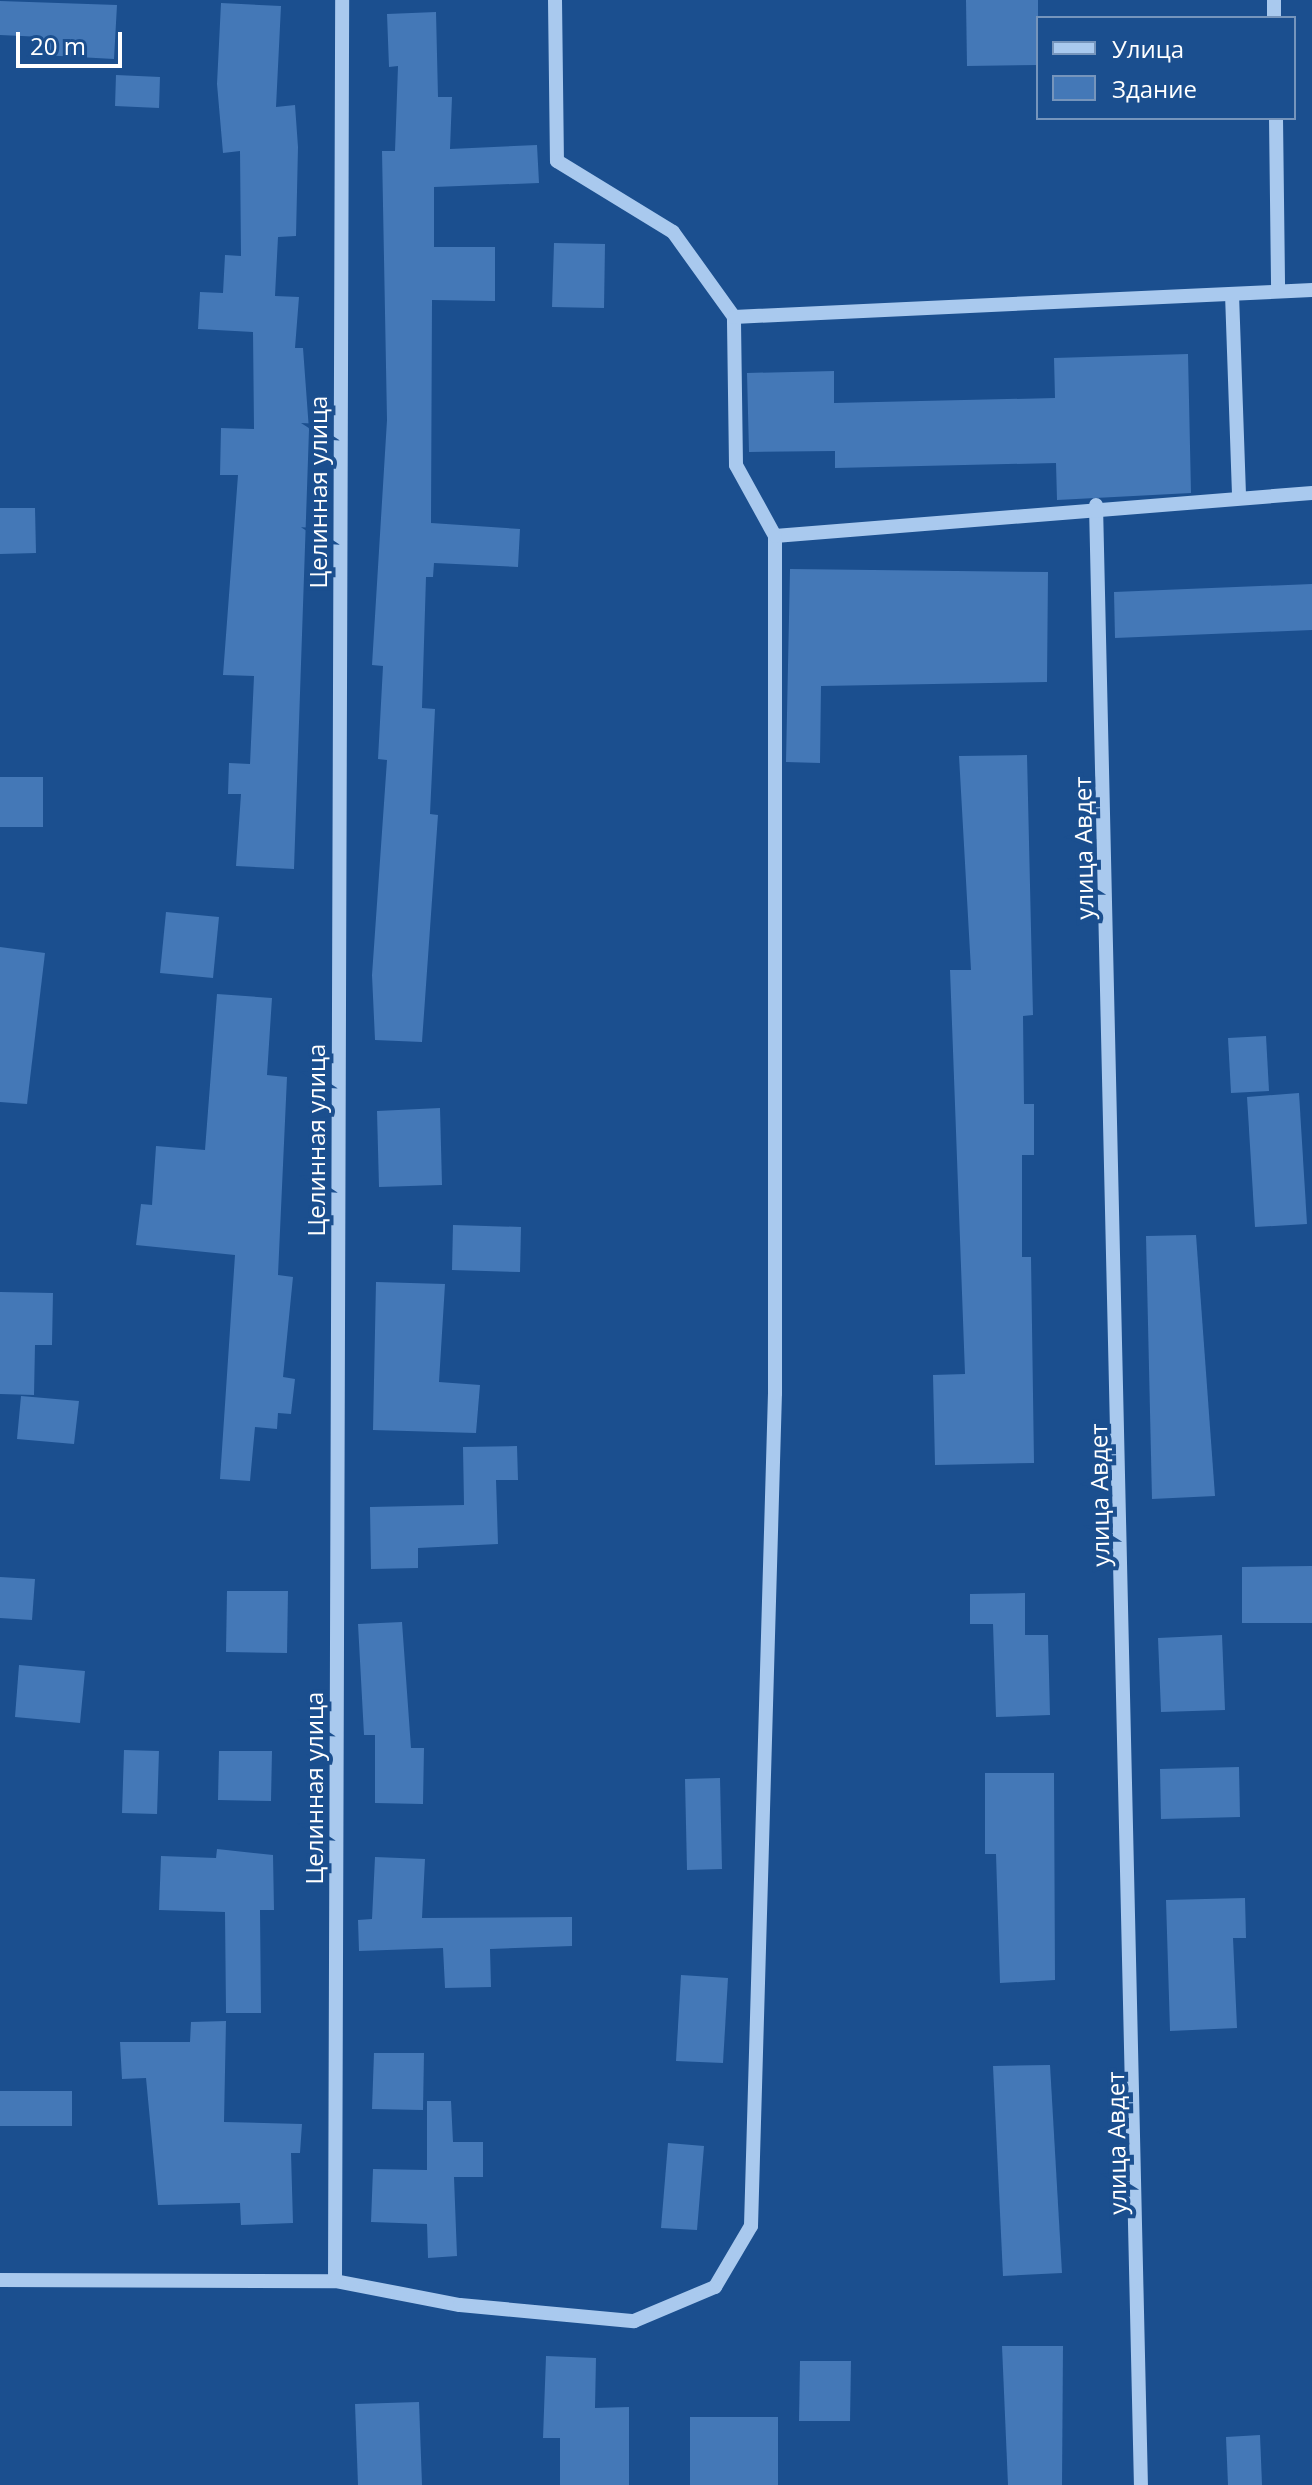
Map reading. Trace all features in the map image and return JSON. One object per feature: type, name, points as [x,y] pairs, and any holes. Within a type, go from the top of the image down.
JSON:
[{"type":"street","name":"Целинная улица","points":[[335,2281],[342,0]]},
{"type":"street","points":[[0,2280],[335,2281],[460,2305],[634,2321],[715,2287],[751,2226],[775,1393],[775,536],[736,465],[734,317],[673,232],[557,161],[555,0]]},
{"type":"street","points":[[1276,120],[1278,291]]},
{"type":"street","points":[[734,317],[1312,290]]},
{"type":"street","points":[[1232,294],[1239,497]]},
{"type":"street","points":[[775,536],[1096,505],[1312,493]]},
{"type":"street","name":"улица Авдет","points":[[1096,505],[1141,2485]]},
{"type":"building","points":[[966,0],[1038,0],[1036,65],[967,66]]},
{"type":"building","points":[[0,1],[117,5],[114,59],[42,55],[43,37],[0,35]]},
{"type":"building","points":[[221,3],[281,6],[276,107],[295,105],[298,147],[296,236],[278,237],[275,296],[299,297],[295,348],[303,348],[309,430],[294,869],[236,866],[241,794],[228,794],[229,763],[250,764],[254,676],[223,675],[238,475],[220,475],[221,428],[254,429],[253,332],[198,329],[200,292],[223,293],[225,255],[241,256],[240,151],[223,153],[217,84]]},
{"type":"building","points":[[436,12],[438,97],[452,97],[450,149],[537,145],[539,183],[434,187],[434,247],[495,247],[495,301],[432,300],[431,523],[520,529],[518,567],[434,563],[433,577],[426,577],[422,708],[435,709],[430,814],[438,815],[422,1042],[375,1040],[372,975],[387,760],[378,759],[383,666],[372,665],[387,420],[382,151],[395,151],[398,66],[389,67],[387,14]]},
{"type":"building","points":[[116,75],[160,77],[159,108],[115,106]]},
{"type":"building","points":[[554,243],[605,244],[604,308],[552,307]]},
{"type":"building","points":[[1188,354],[1191,493],[1057,500],[1056,463],[835,468],[835,451],[749,452],[747,373],[834,371],[834,403],[1055,398],[1054,358]]},
{"type":"building","points":[[0,508],[35,508],[36,553],[0,554]]},
{"type":"building","points":[[790,569],[1048,572],[1047,682],[821,686],[820,763],[786,762]]},
{"type":"building","points":[[1312,584],[1312,630],[1115,638],[1114,592]]},
{"type":"building","points":[[1027,755],[1033,1015],[1023,1016],[1024,1104],[1034,1104],[1034,1155],[1022,1155],[1022,1257],[1031,1257],[1034,1463],[935,1465],[933,1375],[965,1374],[950,970],[971,970],[959,756]]},
{"type":"building","points":[[0,777],[43,777],[43,827],[0,827]]},
{"type":"building","points":[[166,912],[219,917],[213,978],[160,973]]},
{"type":"building","points":[[0,947],[45,953],[27,1104],[0,1102]]},
{"type":"building","points":[[217,994],[272,998],[267,1075],[287,1077],[278,1275],[293,1277],[283,1377],[295,1379],[291,1414],[278,1413],[277,1429],[255,1427],[250,1481],[220,1479],[235,1255],[136,1245],[141,1204],[152,1205],[156,1146],[205,1150]]},
{"type":"building","points":[[1266,1036],[1269,1091],[1231,1093],[1228,1038]]},
{"type":"building","points":[[1299,1093],[1307,1224],[1255,1227],[1247,1097]]},
{"type":"building","points":[[440,1108],[442,1185],[379,1187],[377,1111]]},
{"type":"building","points":[[453,1225],[521,1227],[520,1272],[452,1270]]},
{"type":"building","points":[[1196,1235],[1215,1496],[1152,1499],[1146,1236]]},
{"type":"building","points":[[376,1282],[445,1284],[439,1382],[480,1385],[476,1433],[373,1430]]},
{"type":"building","points":[[0,1292],[53,1293],[52,1345],[35,1345],[34,1395],[0,1394]]},
{"type":"building","points":[[21,1396],[79,1401],[74,1444],[17,1439]]},
{"type":"building","points":[[517,1446],[518,1480],[496,1480],[498,1544],[418,1548],[418,1568],[371,1569],[370,1507],[464,1505],[463,1447]]},
{"type":"building","points":[[1312,1566],[1312,1623],[1242,1623],[1242,1567]]},
{"type":"building","points":[[0,1577],[35,1579],[32,1620],[0,1618]]},
{"type":"building","points":[[227,1591],[288,1591],[287,1653],[226,1652]]},
{"type":"building","points":[[1025,1593],[1025,1635],[1048,1635],[1050,1715],[996,1717],[993,1624],[970,1624],[970,1594]]},
{"type":"building","points":[[402,1622],[411,1748],[424,1748],[423,1804],[375,1803],[375,1735],[364,1735],[358,1624]]},
{"type":"building","points":[[1222,1635],[1225,1710],[1161,1712],[1158,1638]]},
{"type":"building","points":[[19,1665],[85,1671],[80,1723],[15,1717]]},
{"type":"building","points":[[124,1750],[159,1751],[157,1814],[122,1813]]},
{"type":"building","points":[[219,1751],[272,1751],[271,1801],[218,1800]]},
{"type":"building","points":[[1239,1767],[1240,1817],[1161,1819],[1160,1769]]},
{"type":"building","points":[[985,1773],[1054,1773],[1055,1980],[1000,1983],[996,1854],[985,1854]]},
{"type":"building","points":[[720,1778],[722,1869],[687,1870],[685,1779]]},
{"type":"building","points":[[217,1849],[273,1855],[274,1910],[260,1910],[261,2013],[226,2013],[225,1912],[159,1910],[161,1856],[216,1858]]},
{"type":"building","points":[[375,1857],[425,1859],[422,1918],[572,1917],[572,1946],[490,1949],[491,1987],[445,1988],[443,1948],[359,1951],[358,1920],[372,1919]]},
{"type":"building","points":[[1245,1898],[1246,1938],[1233,1938],[1237,2028],[1170,2031],[1166,1900]]},
{"type":"building","points":[[681,1975],[728,1978],[723,2063],[676,2061]]},
{"type":"building","points":[[226,2021],[224,2122],[302,2124],[300,2153],[291,2153],[293,2223],[241,2225],[240,2203],[158,2205],[146,2078],[122,2079],[120,2042],[190,2042],[191,2022]]},
{"type":"building","points":[[374,2053],[424,2053],[423,2110],[372,2109]]},
{"type":"building","points":[[1050,2065],[1062,2273],[1003,2276],[993,2066]]},
{"type":"building","points":[[0,2091],[72,2091],[72,2126],[0,2126]]},
{"type":"building","points":[[427,2101],[451,2101],[453,2142],[483,2142],[483,2177],[454,2177],[457,2256],[428,2258],[427,2224],[371,2222],[373,2169],[427,2170]]},
{"type":"building","points":[[668,2143],[704,2146],[697,2230],[661,2228]]},
{"type":"building","points":[[1002,2346],[1063,2346],[1062,2485],[1008,2485]]},
{"type":"building","points":[[546,2356],[596,2358],[595,2408],[629,2407],[629,2485],[560,2485],[560,2438],[543,2438]]},
{"type":"building","points":[[800,2361],[851,2361],[850,2421],[799,2421]]},
{"type":"building","points":[[419,2402],[422,2485],[358,2485],[355,2404]]},
{"type":"building","points":[[690,2417],[778,2417],[778,2485],[690,2485]]},
{"type":"building","points":[[1260,2435],[1262,2485],[1228,2485],[1226,2437]]}]
